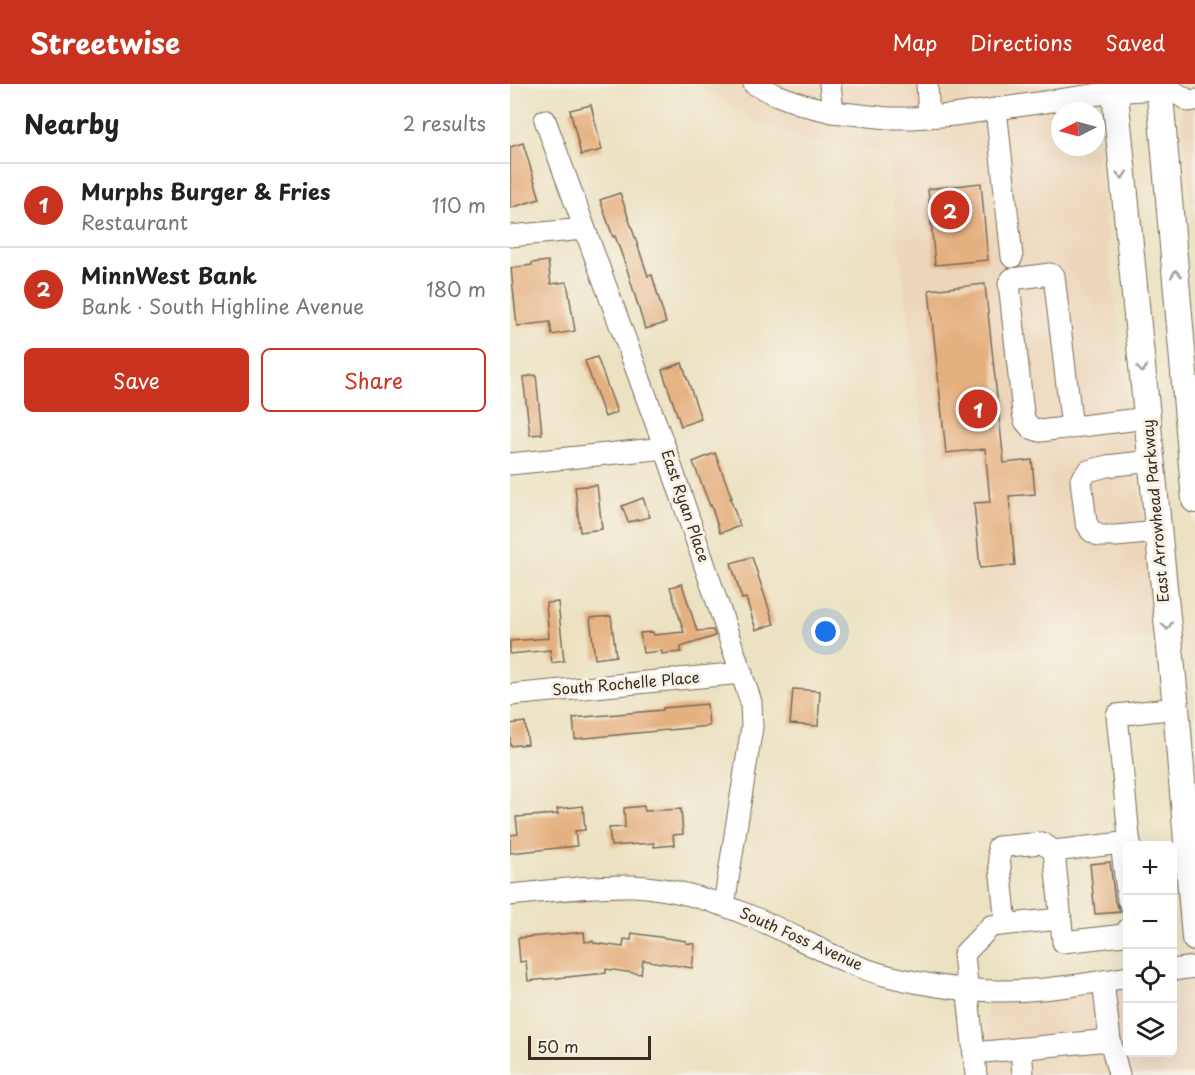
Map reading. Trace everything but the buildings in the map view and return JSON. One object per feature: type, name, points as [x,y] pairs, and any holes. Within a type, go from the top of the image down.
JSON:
[{"type":"main road","points":[[1165,86],[1195,500]]},
{"type":"main road","name":"East Arrowhead Parkway","points":[[1114,88],[1176,708],[1195,938]]},
{"type":"street","points":[[754,84],[804,105],[833,112],[888,118],[929,117],[996,109],[1114,88],[1165,86],[1190,101],[1195,100]]},
{"type":"street","points":[[830,84],[833,112]]},
{"type":"street","points":[[927,84],[929,117]]},
{"type":"street","points":[[996,109],[1012,257]]},
{"type":"street","name":"East Ryan Place","points":[[545,120],[665,448],[751,702],[752,727],[724,905]]},
{"type":"street","points":[[510,236],[584,229]]},
{"type":"street","points":[[1072,428],[1054,276],[1050,274],[1012,279],[1009,283],[1024,421],[1031,428],[1040,431],[1072,428],[1147,418]]},
{"type":"street","points":[[510,464],[665,448]]},
{"type":"street","points":[[1151,461],[1107,466],[1088,471],[1081,480],[1086,522],[1091,531],[1100,536],[1158,532]]},
{"type":"street","name":"South Rochelle Place","points":[[510,695],[742,673]]},
{"type":"street","points":[[1127,841],[1117,714],[1176,708]]},
{"type":"street","points":[[1006,924],[998,847],[1042,843],[1054,851],[1123,844]]},
{"type":"street","points":[[1054,851],[1063,942],[1123,935]]},
{"type":"street","name":"South Foss Avenue","points":[[510,895],[602,886],[664,889],[724,905],[863,968],[887,976],[940,987],[967,990],[1026,990],[1123,978]]},
{"type":"street","points":[[976,1075],[964,954],[991,926],[1006,924],[1116,929],[1123,920]]},
{"type":"street","points":[[1177,969],[1195,966]]},
{"type":"street","points":[[1103,981],[1110,1040],[1119,1075]]},
{"type":"street","points":[[974,1053],[1110,1040]]},
{"type":"street","points":[[1021,1048],[1023,1075]]},
{"type":"shaded area","points":[[694,84],[1088,84],[1091,102],[1051,102],[1051,156],[1097,156],[1156,636],[952,655],[887,154],[820,144],[763,125]]},
{"type":"shaded area","points":[[1178,84],[1195,84],[1195,238]]},
{"type":"shaded area","points":[[1195,981],[1195,1075],[992,1075],[985,1004],[1123,989],[1123,1057],[1177,1057],[1177,983]]},
{"type":"place","name":"MinnWest Bank","points":[[950,210]]},
{"type":"place","name":"Murphs Burger & Fries","points":[[978,409]]}]
